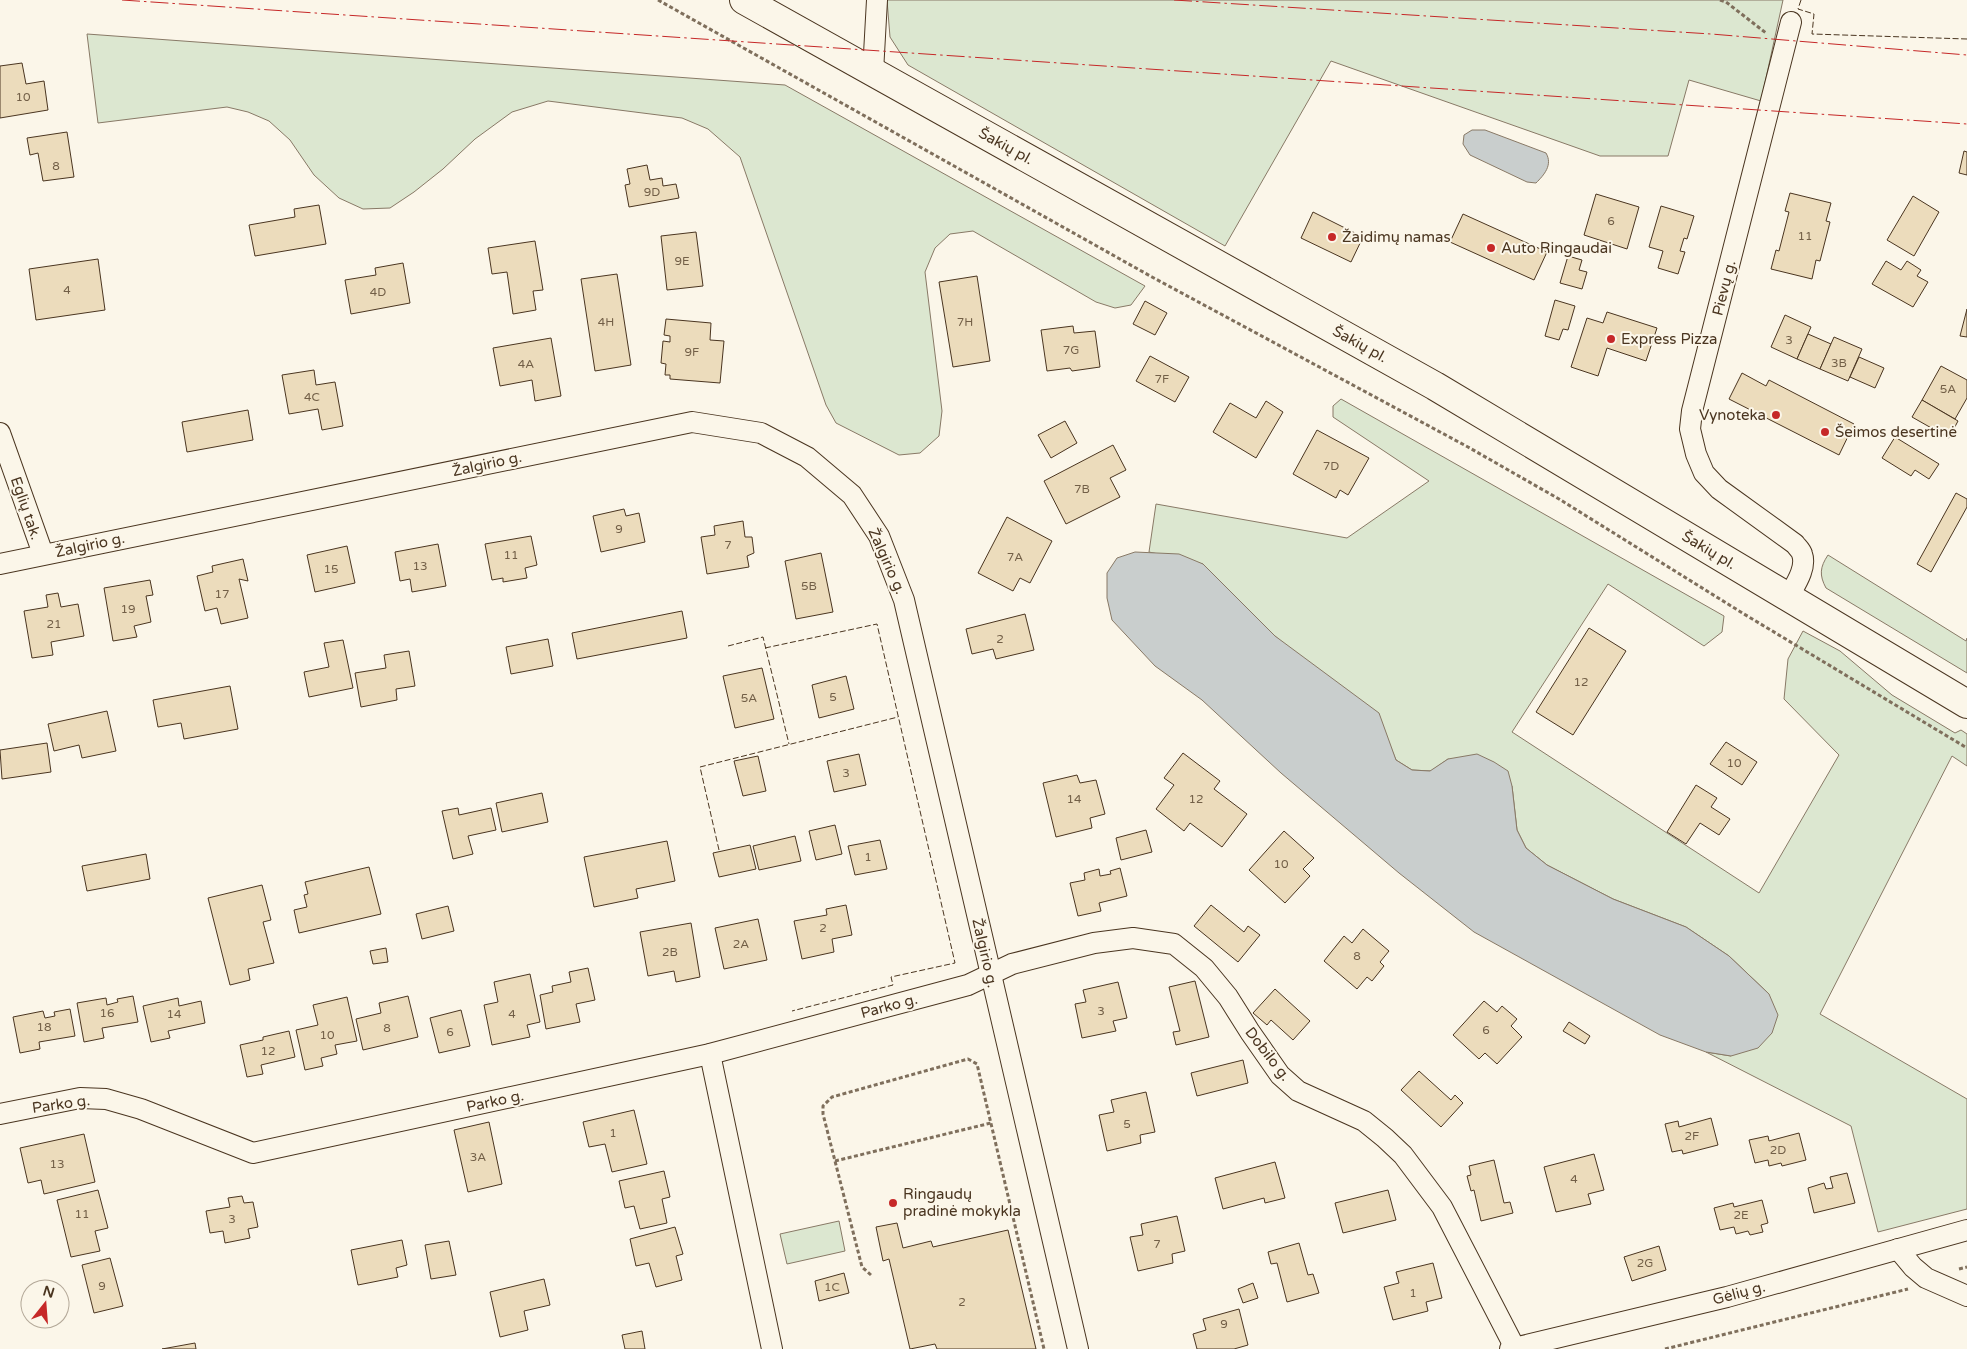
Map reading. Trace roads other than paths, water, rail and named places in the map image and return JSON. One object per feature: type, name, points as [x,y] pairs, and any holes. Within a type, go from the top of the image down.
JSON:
[{"type":"main road","name":"Šakių pl.","points":[[744,0],[1435,386],[1967,704]]},
{"type":"street","points":[[873,72],[877,0]]},
{"type":"street","name":"Pievų g.","points":[[1789,596],[1800,573],[1802,555],[1795,544],[1719,489],[1704,473],[1696,454],[1690,430],[1692,411],[1791,22]]},
{"type":"street","name":"Žalgirio g.","points":[[0,564],[692,422],[761,433],[807,457],[852,495],[879,536],[904,600],[1078,1349]]},
{"type":"street","name":"Eglių tak.","points":[[0,433],[43,554]]},
{"type":"street","name":"Dobilo g.","points":[[990,974],[1012,964],[1094,943],[1133,938],[1174,944],[1204,968],[1228,997],[1280,1075],[1298,1091],[1364,1121],[1402,1155],[1442,1207],[1512,1348]]},
{"type":"street","name":"Parko g.","points":[[0,1114],[80,1098],[106,1099],[141,1109],[253,1153],[710,1054],[968,985],[990,974]]},
{"type":"street","points":[[710,1054],[772,1349]]},
{"type":"street","name":"Gėlių g.","points":[[1512,1348],[1727,1297],[1967,1230]]},
{"type":"street","points":[[1898,1249],[1913,1267],[1926,1278],[1967,1296]]},
{"type":"place","name":"Žaidimų namas","points":[[1332,237]]},
{"type":"place","name":"Auto Ringaudai","points":[[1491,248]]},
{"type":"place","name":"Express Pizza","points":[[1611,339]]},
{"type":"place","name":"Vynoteka","points":[[1776,415]]},
{"type":"place","name":"Šeimos desertinė","points":[[1825,432]]},
{"type":"place","name":"Ringaudų pradinė mokykla","points":[[893,1203]]}]
